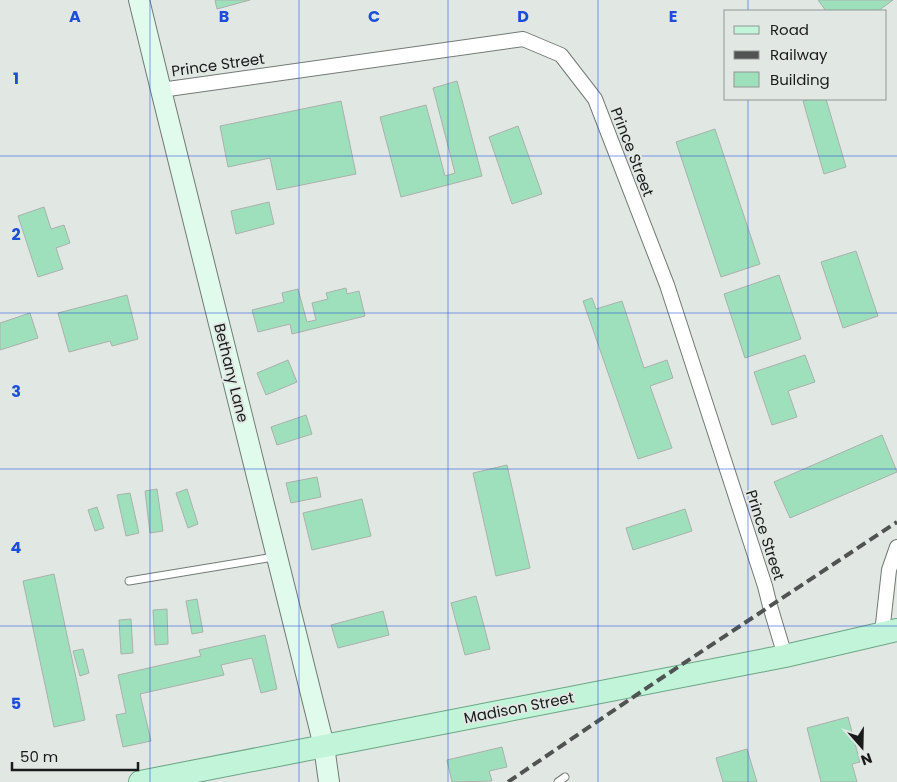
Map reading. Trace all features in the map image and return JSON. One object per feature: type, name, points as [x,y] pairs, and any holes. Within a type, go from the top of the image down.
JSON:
[{"type":"main road","name":"Madison Street","points":[[140,782],[785,656],[889,632]]},
{"type":"street","name":"Bethany Lane","points":[[139,0],[324,746],[329,782]]},
{"type":"street","name":"Prince Street","points":[[161,90],[523,39],[562,55],[595,99],[666,285],[765,586],[785,656]]},
{"type":"street","points":[[889,632],[889,570],[897,547]]},
{"type":"lane","points":[[129,581],[277,556]]},
{"type":"lane","points":[[558,782],[565,777]]},
{"type":"building","points":[[215,0],[250,0],[217,9]]},
{"type":"building","points":[[818,0],[893,0],[879,10],[825,10]]},
{"type":"building","points":[[457,81],[482,176],[401,197],[380,117],[426,105],[445,176],[455,173],[433,88]]},
{"type":"building","points":[[826,100],[846,167],[824,174],[803,101]]},
{"type":"building","points":[[341,101],[356,174],[277,190],[270,158],[228,167],[220,126]]},
{"type":"building","points":[[518,126],[542,194],[512,204],[489,137]]},
{"type":"building","points":[[715,129],[760,264],[721,277],[676,142]]},
{"type":"building","points":[[269,202],[274,224],[236,234],[231,211]]},
{"type":"building","points":[[44,207],[51,229],[64,225],[70,243],[56,248],[63,269],[38,277],[18,216]]},
{"type":"building","points":[[856,251],[878,316],[843,328],[821,262]]},
{"type":"building","points":[[779,275],[801,339],[745,358],[724,294]]},
{"type":"building","points":[[346,288],[347,294],[359,291],[365,316],[292,334],[290,324],[258,332],[252,310],[284,302],[282,293],[298,289],[307,322],[316,320],[312,303],[328,299],[326,293]]},
{"type":"building","points":[[127,295],[138,339],[112,346],[110,341],[69,352],[58,313]]},
{"type":"building","points":[[592,298],[596,309],[622,301],[644,368],[667,360],[673,378],[650,386],[672,448],[638,459],[583,301]]},
{"type":"building","points":[[30,313],[38,338],[0,350],[0,323]]},
{"type":"building","points":[[805,355],[815,382],[788,391],[797,417],[772,425],[754,372]]},
{"type":"building","points":[[288,360],[297,382],[266,395],[257,373]]},
{"type":"building","points":[[306,415],[312,434],[277,445],[271,427]]},
{"type":"building","points":[[882,435],[897,472],[790,518],[774,482]]},
{"type":"building","points":[[507,465],[530,568],[496,576],[473,473]]},
{"type":"building","points":[[317,477],[321,497],[291,503],[286,483]]},
{"type":"building","points":[[157,489],[163,531],[150,533],[145,491]]},
{"type":"building","points":[[187,489],[198,524],[188,528],[176,493]]},
{"type":"building","points":[[130,493],[139,533],[126,536],[117,495]]},
{"type":"building","points":[[362,499],[371,536],[312,550],[303,513]]},
{"type":"building","points":[[97,507],[104,528],[95,531],[88,510]]},
{"type":"building","points":[[685,509],[692,531],[633,550],[626,528]]},
{"type":"building","points":[[54,574],[85,720],[54,727],[23,581]]},
{"type":"building","points":[[476,596],[490,649],[465,655],[451,603]]},
{"type":"building","points":[[197,599],[203,632],[192,634],[186,601]]},
{"type":"building","points":[[167,609],[168,644],[155,645],[153,610]]},
{"type":"building","points":[[383,611],[389,635],[338,648],[331,625]]},
{"type":"building","points":[[131,619],[133,653],[121,654],[119,620]]},
{"type":"building","points":[[265,635],[277,689],[261,693],[252,658],[221,665],[224,675],[140,694],[151,741],[123,747],[116,715],[126,713],[118,675],[201,656],[199,650]]},
{"type":"building","points":[[83,649],[89,673],[80,676],[73,651]]},
{"type":"building","points":[[848,717],[860,762],[852,764],[857,782],[821,782],[807,728]]},
{"type":"building","points":[[502,747],[507,767],[489,771],[492,781],[452,782],[447,760]]},
{"type":"building","points":[[747,749],[757,782],[723,782],[716,758]]},
{"type":"railway","points":[[508,782],[897,522]]}]
